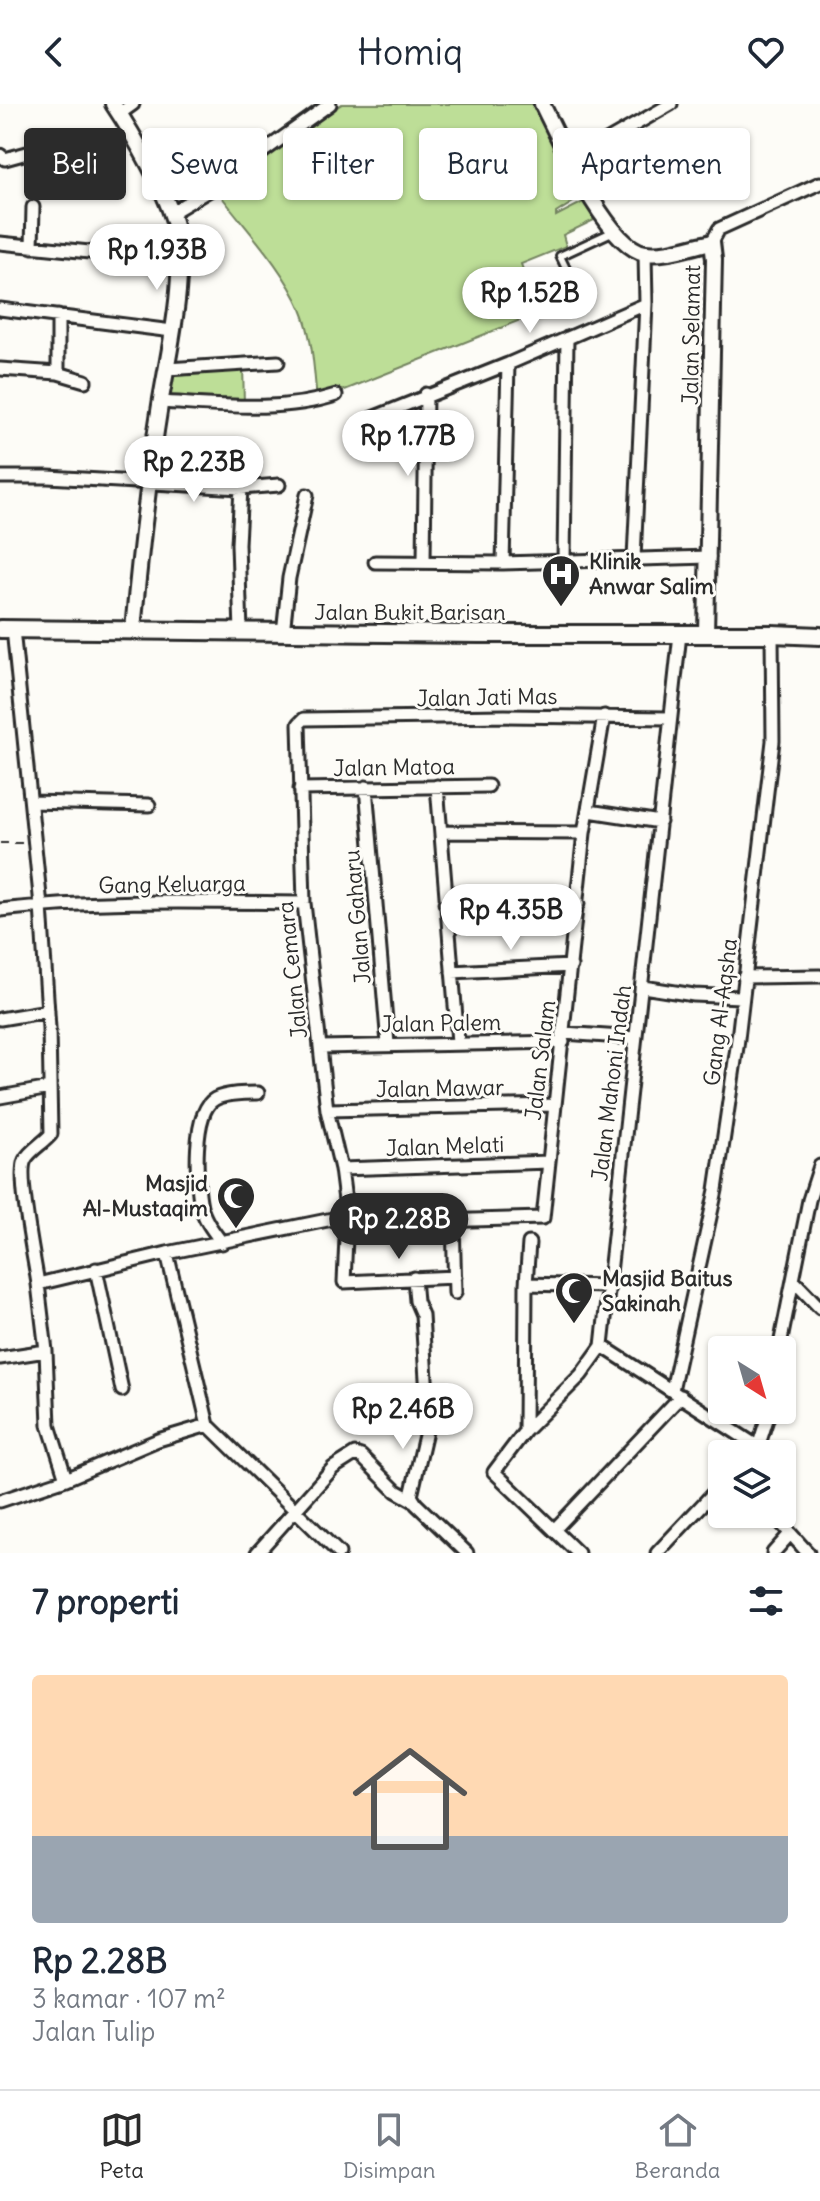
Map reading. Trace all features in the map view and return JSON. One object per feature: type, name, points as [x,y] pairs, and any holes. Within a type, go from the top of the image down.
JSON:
[{"type":"main road","name":"Jalan Bukit Barisan","points":[[6,629],[820,636]]},
{"type":"street","points":[[133,104],[116,109],[171,213],[177,232],[179,261],[167,369],[148,485],[133,630]]},
{"type":"street","points":[[171,213],[208,191],[330,104]]},
{"type":"street","points":[[542,104],[554,128]]},
{"type":"street","points":[[629,128],[671,104]]},
{"type":"street","points":[[0,155],[5,159],[24,154]]},
{"type":"street","points":[[712,242],[719,229],[820,183]]},
{"type":"street","points":[[594,200],[614,231],[629,246],[645,253],[646,304],[634,558]]},
{"type":"street","points":[[32,247],[33,207]]},
{"type":"street","name":"Jalan Selamat","points":[[645,253],[712,242],[706,633]]},
{"type":"street","points":[[0,243],[179,261]]},
{"type":"street","points":[[370,419],[646,304]]},
{"type":"street","points":[[0,309],[172,331]]},
{"type":"street","points":[[58,316],[58,373]]},
{"type":"street","points":[[564,561],[567,338]]},
{"type":"street","points":[[167,369],[278,362]]},
{"type":"street","points":[[503,563],[508,364]]},
{"type":"street","points":[[0,369],[58,373],[85,381]]},
{"type":"street","points":[[424,562],[426,394]]},
{"type":"street","points":[[160,402],[238,406],[306,404],[336,395]]},
{"type":"street","points":[[0,477],[241,488],[279,485]]},
{"type":"street","points":[[241,488],[238,544],[241,632]]},
{"type":"street","points":[[283,633],[289,578],[307,495]]},
{"type":"street","points":[[375,562],[503,563],[709,557]]},
{"type":"street","points":[[6,629],[31,802],[48,1011],[51,1134],[25,1159],[23,1168],[46,1351],[49,1425],[66,1479]]},
{"type":"street","name":"Jalan Mahoni Indah","points":[[602,1346],[680,634]]},
{"type":"street","name":"Gang Al-Aqsha","points":[[677,1393],[716,1190],[737,1047],[773,741],[772,634]]},
{"type":"street","name":"Jalan Salam","points":[[453,1220],[543,1218],[584,833],[604,716]]},
{"type":"street","name":"Jalan Jati Mas","points":[[304,719],[670,718]]},
{"type":"street","name":"Jalan Cemara","points":[[304,719],[299,724],[304,903],[327,1110],[341,1169],[347,1216],[344,1282],[414,1278]]},
{"type":"street","points":[[437,786],[458,1042]]},
{"type":"street","name":"Jalan Matoa","points":[[300,789],[488,786]]},
{"type":"street","name":"Jalan Gaharu","points":[[366,787],[388,1044]]},
{"type":"street","points":[[31,802],[149,805]]},
{"type":"street","points":[[589,811],[660,822]]},
{"type":"street","points":[[443,832],[584,833]]},
{"type":"street","name":"Gang Keluarga","points":[[0,910],[41,906],[304,903]]},
{"type":"street","points":[[445,903],[578,904]]},
{"type":"street","points":[[452,972],[571,966]]},
{"type":"street","points":[[744,977],[820,976]]},
{"type":"street","points":[[643,987],[741,997]]},
{"type":"street","points":[[0,1019],[48,1011]]},
{"type":"street","name":"Jalan Palem","points":[[321,1047],[635,1038]]},
{"type":"street","points":[[0,1097],[50,1088]]},
{"type":"street","points":[[222,1243],[201,1208],[197,1170],[204,1112],[214,1099],[258,1093]]},
{"type":"street","name":"Jalan Mawar","points":[[327,1110],[555,1105]]},
{"type":"street","name":"Jalan Melati","points":[[341,1169],[549,1162]]},
{"type":"street","points":[[782,1336],[809,1200],[820,1166]]},
{"type":"street","points":[[38,1284],[167,1253],[347,1216],[361,1223],[453,1220],[455,1293]]},
{"type":"street","points":[[525,1431],[529,1243]]},
{"type":"street","points":[[167,1253],[208,1425],[339,1553]]},
{"type":"street","points":[[96,1269],[122,1390]]},
{"type":"street","points":[[412,1500],[411,1490],[426,1431],[427,1395],[422,1315],[416,1301],[414,1278],[455,1277]]},
{"type":"street","points":[[793,1280],[820,1308]]},
{"type":"street","points":[[526,1284],[607,1286]]},
{"type":"street","points":[[578,1553],[494,1470],[525,1431],[581,1375],[602,1346],[677,1393],[740,1440]]},
{"type":"street","points":[[0,1358],[46,1351]]},
{"type":"street","points":[[554,1530],[677,1393]]},
{"type":"street","points":[[0,1501],[66,1479],[158,1440],[208,1425]]},
{"type":"street","points":[[257,1553],[333,1468],[355,1454],[361,1456],[396,1491],[412,1500],[467,1553]]},
{"type":"street","points":[[657,1553],[708,1499]]},
{"type":"street","points":[[785,1528],[808,1553]]},
{"type":"street","points":[[773,1553],[790,1534]]},
{"type":"lane","points":[[571,279],[560,256],[614,231]]},
{"type":"path","points":[[0,843],[33,843]]},
{"type":"green space","points":[[342,104],[542,104],[555,128],[553,200],[576,200],[556,216],[585,201],[594,220],[563,235],[566,246],[521,264],[538,313],[317,401],[311,343],[301,309],[274,263],[224,200],[267,200],[267,157],[283,145],[283,200],[403,200],[403,128],[306,128]]},
{"type":"green space","points":[[243,366],[244,403],[167,400],[169,370]]},
{"type":"place","name":"Klinik Anwar Salim","points":[[561,608]]},
{"type":"place","name":"Masjid Al-Mustaqim","points":[[236,1230]]},
{"type":"place","name":"Masjid Baitus Sakinah","points":[[574,1325]]}]
